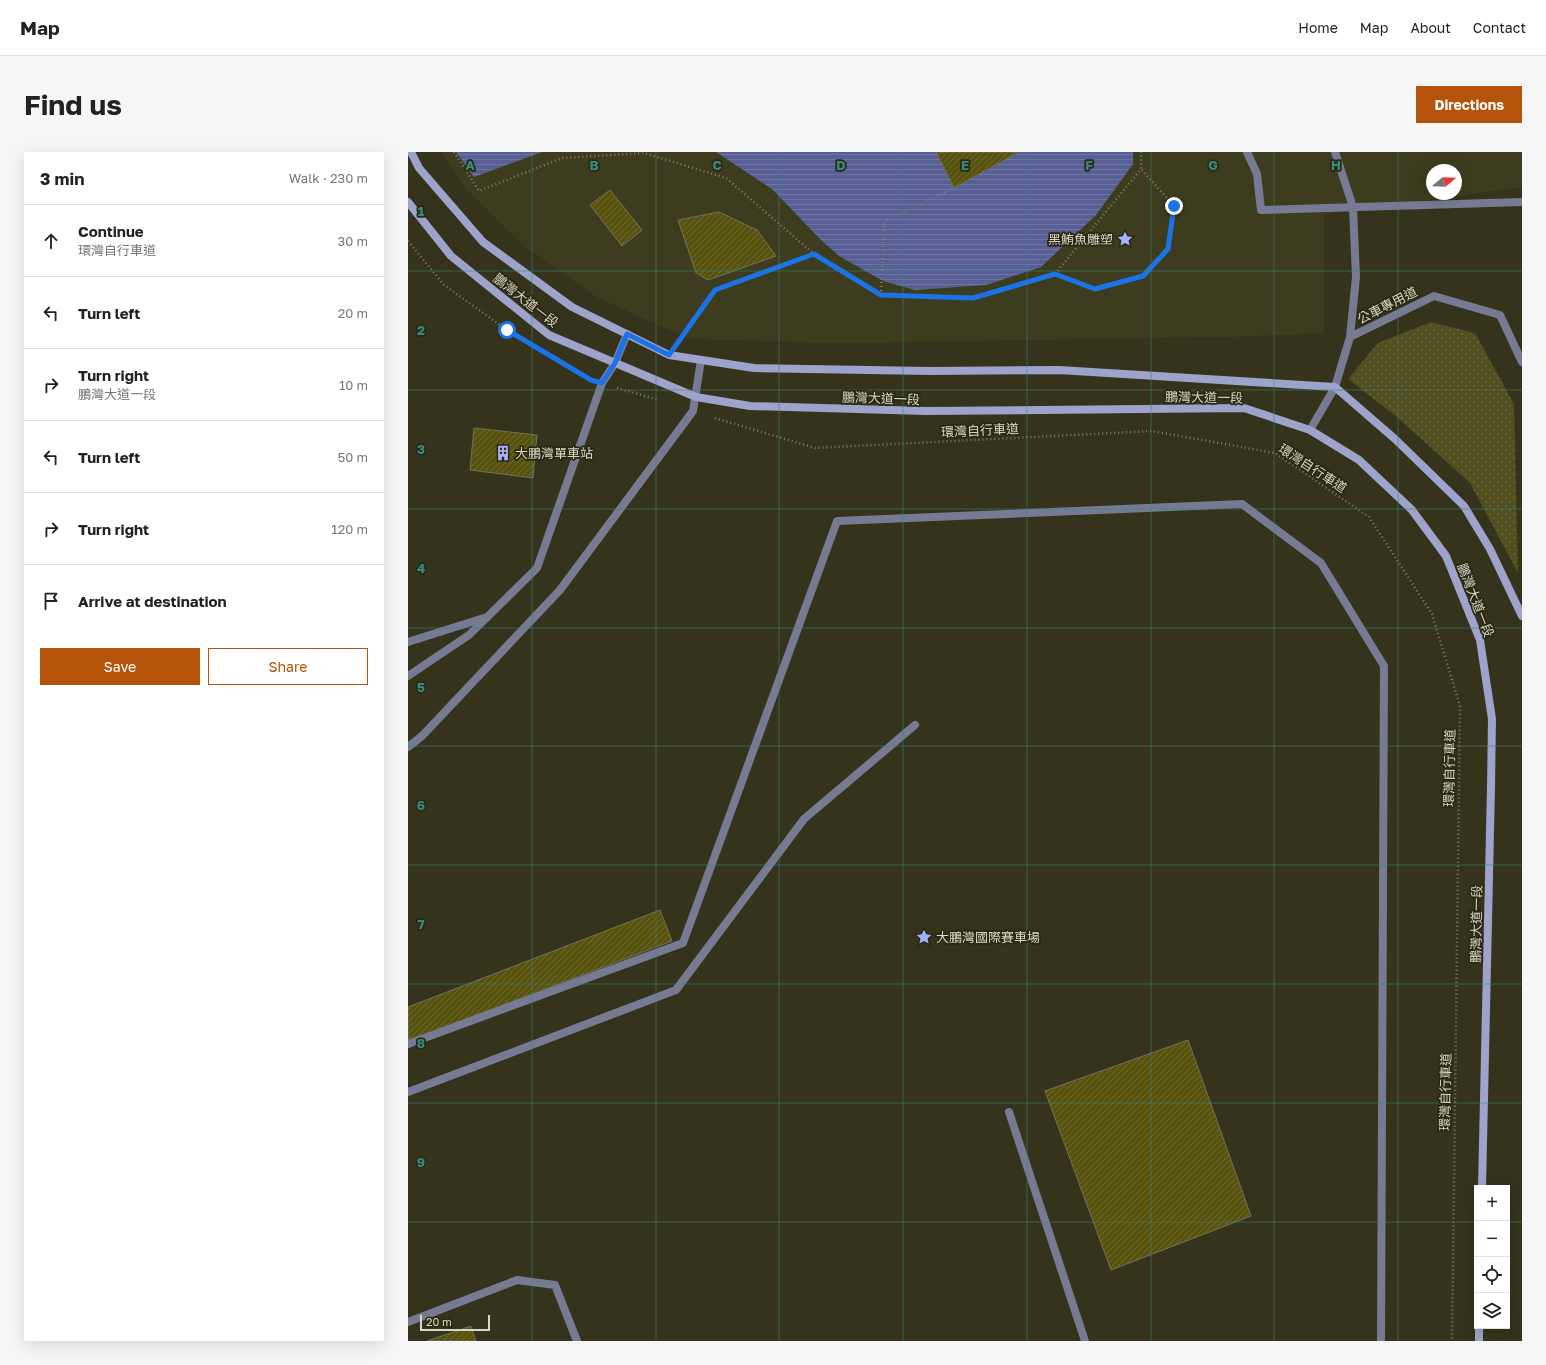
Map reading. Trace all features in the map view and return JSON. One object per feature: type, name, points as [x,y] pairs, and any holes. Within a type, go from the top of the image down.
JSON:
[{"type":"street","name":"鵬灣大道一段","points":[[411,152],[419,168],[482,242],[572,307],[669,355],[754,368],[930,371],[1059,370],[1335,386]]},
{"type":"street","points":[[1247,152],[1257,174],[1261,210],[1522,202]]},
{"type":"street","points":[[1310,430],[1335,386],[1350,337],[1356,277],[1353,207],[1335,152]]},
{"type":"street","name":"鵬灣大道一段","points":[[408,202],[451,256],[549,335],[696,397],[750,406],[926,411],[1244,408],[1310,430],[1359,460],[1412,510],[1446,556],[1480,640],[1492,719],[1482,1185]]},
{"type":"street","name":"公車專用道","points":[[1350,337],[1434,296],[1500,315],[1522,362]]},
{"type":"street","points":[[408,676],[469,635],[537,568],[602,383],[615,363],[627,334]]},
{"type":"street","points":[[408,746],[422,736],[560,590],[693,411],[701,360]]},
{"type":"street","points":[[1335,386],[1395,439],[1464,506],[1490,549],[1522,616]]},
{"type":"street","points":[[408,1044],[683,943],[838,521],[1242,504],[1321,563],[1384,666],[1381,1341]]},
{"type":"street","points":[[408,642],[487,617]]},
{"type":"street","points":[[408,1092],[676,990],[804,819],[915,725]]},
{"type":"street","points":[[1009,1112],[1085,1341]]},
{"type":"street","points":[[408,1322],[517,1280],[555,1286],[577,1341]]},
{"type":"street","points":[[1479,1329],[1479,1341]]},
{"type":"path","points":[[454,152],[479,191],[562,158],[644,153],[726,178],[814,254],[881,295],[973,298],[1055,274],[1141,169],[1141,152]]},
{"type":"path","points":[[1055,274],[1095,289],[1143,276],[1168,249],[1174,206],[1141,169]]},
{"type":"path","points":[[881,295],[884,222],[954,188]]},
{"type":"path","points":[[408,241],[444,285],[507,330],[539,349]]},
{"type":"path","points":[[669,355],[715,290],[814,254]]},
{"type":"path","points":[[546,353],[591,380],[662,402]]},
{"type":"path","name":"環灣自行車道","points":[[693,411],[815,448],[1152,431],[1275,453],[1369,517],[1432,614],[1460,706],[1452,1341]]},
{"type":"shaded area","points":[[441,152],[1522,152],[1522,187],[1462,195],[1462,164],[1426,164],[1427,200],[1324,214],[1324,333],[1230,337],[836,343],[689,339],[598,298],[524,246],[467,190]]},
{"type":"shaded area","points":[[1431,322],[1475,333],[1514,404],[1518,573],[1470,483],[1397,417],[1348,379],[1378,343]]},
{"type":"water","points":[[456,152],[542,152],[474,177]]},
{"type":"water","points":[[716,152],[1133,152],[1133,164],[1096,215],[1041,267],[986,285],[915,290],[883,281],[839,256],[820,239],[772,189]]},
{"type":"building","points":[[936,152],[1019,152],[954,188]]},
{"type":"building","points":[[610,190],[642,230],[622,246],[590,205]]},
{"type":"building","points":[[719,212],[757,230],[776,256],[708,280],[696,273],[678,220]]},
{"type":"building","name":"大鵬灣單車站","points":[[474,428],[537,435],[533,478],[470,470]]},
{"type":"building","points":[[660,910],[672,941],[408,1041],[408,1007]]},
{"type":"building","points":[[1188,1040],[1251,1216],[1111,1270],[1045,1091]]},
{"type":"building","points":[[471,1326],[476,1341],[427,1341]]},
{"type":"place","name":"黑鮪魚雕塑","points":[[1125,239]]},
{"type":"place","name":"大鵬灣單車站","points":[[503,453]]},
{"type":"place","name":"大鵬灣國際賽車場","points":[[924,937]]},
{"type":"route","points":[[507,330],[591,380],[602,383],[615,363],[627,334],[669,355],[715,290],[814,254],[881,295],[973,298],[1055,274],[1095,289],[1143,276],[1168,249],[1174,206]]}]
